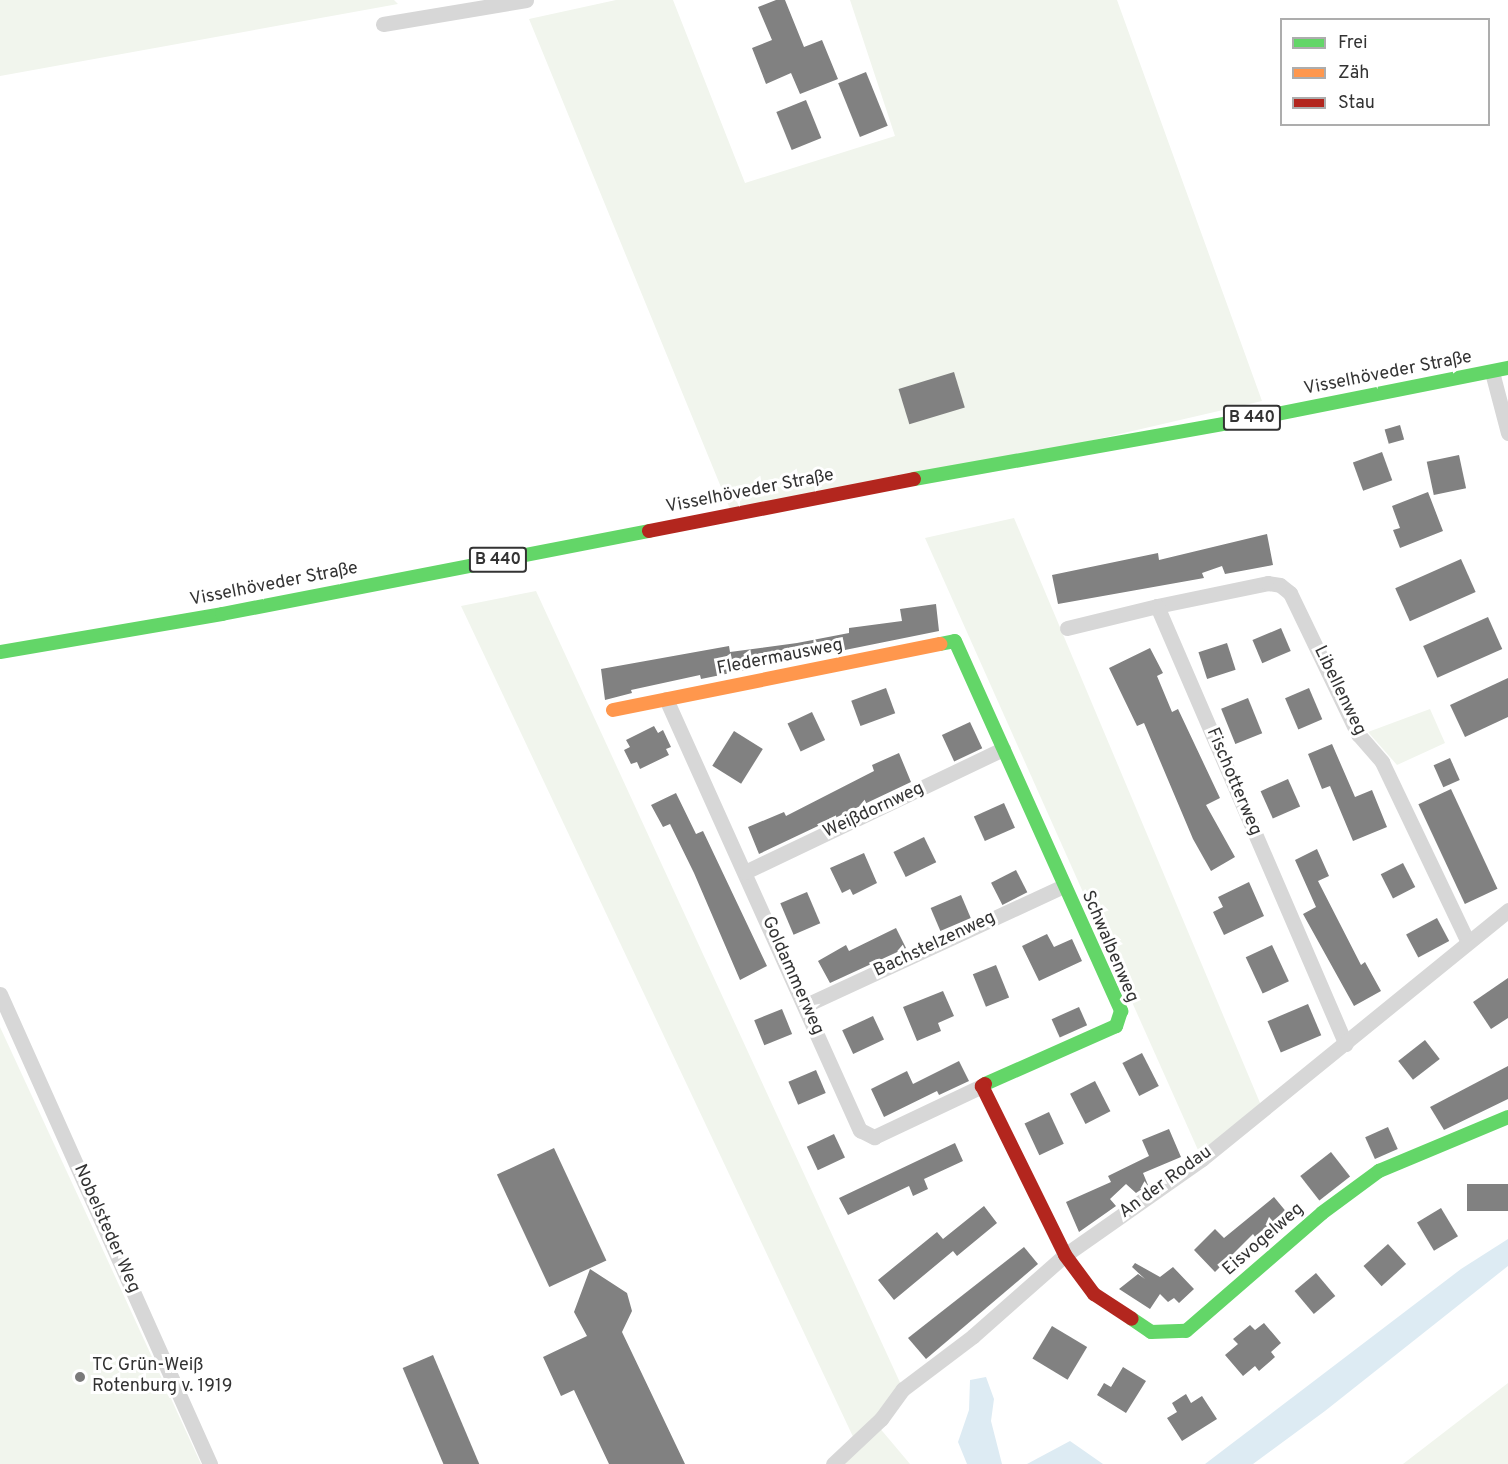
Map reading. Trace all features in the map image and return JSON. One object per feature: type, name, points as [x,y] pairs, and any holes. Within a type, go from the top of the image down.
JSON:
[{"type":"street","points":[[383,24],[526,0]]},
{"type":"street","name":"Visselhöveder Straße","points":[[0,652],[222,614],[994,463],[1508,368]]},
{"type":"street","points":[[1492,372],[1508,433]]},
{"type":"street","name":"Libellenweg","points":[[1157,606],[1268,583],[1288,590],[1358,734],[1382,762],[1468,942]]},
{"type":"street","points":[[1067,628],[1157,606]]},
{"type":"street","name":"Fischotterweg","points":[[1157,606],[1346,1044]]},
{"type":"street","name":"Fledermausweg","points":[[613,710],[955,641]]},
{"type":"street","name":"Schwalbenweg","points":[[955,641],[1121,1011],[1116,1026],[982,1086]]},
{"type":"street","name":"Goldammerweg","points":[[666,699],[806,1005],[860,1130],[874,1137],[982,1086]]},
{"type":"street","name":"Weißdornweg","points":[[745,872],[1003,749]]},
{"type":"street","name":"Bachstelzenweg","points":[[806,1005],[1064,886]]},
{"type":"street","name":"An der Rodau","points":[[832,1464],[881,1419],[903,1389],[974,1336],[1065,1255],[1202,1159],[1508,910]]},
{"type":"street","name":"Nobelsteder Weg","points":[[0,994],[210,1464]]},
{"type":"street","points":[[982,1086],[1065,1255]]},
{"type":"street","name":"Eisvogelweg","points":[[1065,1255],[1094,1294],[1123,1316],[1151,1332],[1171,1334],[1186,1331],[1322,1213],[1380,1171],[1508,1117]]},
{"type":"shaded area","points":[[0,0],[394,0],[398,4],[0,76]]},
{"type":"shaded area","points":[[616,0],[673,0],[745,183],[895,136],[850,0],[1117,0],[1262,401],[994,463],[732,514],[529,19]]},
{"type":"shaded area","points":[[1014,518],[1263,1110],[1202,1159],[925,538]]},
{"type":"shaded area","points":[[536,591],[903,1389],[856,1443],[461,606]]},
{"type":"shaded area","points":[[1430,709],[1445,743],[1397,765],[1368,732]]},
{"type":"shaded area","name":"TC Grün-Weiß Rotenburg v. 1919","points":[[0,1027],[91,1224],[201,1464],[0,1464]]},
{"type":"shaded area","points":[[1508,1239],[1508,1266],[1325,1411],[1253,1464],[1205,1464],[1461,1269]]},
{"type":"shaded area","points":[[986,1377],[994,1399],[991,1421],[1002,1464],[967,1464],[958,1442],[969,1410],[970,1380]]},
{"type":"shaded area","points":[[1508,1383],[1508,1464],[1403,1464]]},
{"type":"shaded area","points":[[878,1426],[910,1464],[836,1464]]},
{"type":"shaded area","points":[[1070,1441],[1103,1464],[1027,1464]]},
{"type":"building","points":[[776,0],[785,0],[804,47],[822,40],[838,79],[800,94],[791,73],[766,84],[752,48],[772,40],[758,7]]},
{"type":"building","points":[[866,72],[888,126],[860,137],[838,83]]},
{"type":"building","points":[[806,100],[821,138],[792,150],[776,112]]},
{"type":"building","points":[[954,372],[965,407],[909,424],[899,389]]},
{"type":"building","points":[[1400,425],[1404,439],[1389,444],[1385,429]]},
{"type":"building","points":[[1382,452],[1392,480],[1363,491],[1353,463]]},
{"type":"building","points":[[1459,455],[1466,488],[1434,495],[1427,462]]},
{"type":"building","points":[[1428,492],[1443,531],[1400,548],[1393,530],[1400,528],[1392,506]]},
{"type":"building","points":[[1267,534],[1273,565],[1225,574],[1222,566],[1202,573],[1204,578],[1058,604],[1052,575],[1158,553],[1159,560]]},
{"type":"building","points":[[1461,559],[1476,592],[1410,621],[1395,588]]},
{"type":"building","points":[[936,604],[939,631],[701,679],[700,675],[631,690],[632,693],[605,700],[601,669],[729,646],[730,652],[849,633],[849,628],[902,621],[900,609]]},
{"type":"building","points":[[1488,617],[1502,649],[1437,678],[1423,646]]},
{"type":"building","points":[[1281,628],[1291,651],[1262,663],[1252,640]]},
{"type":"building","points":[[1227,643],[1236,670],[1207,679],[1198,652]]},
{"type":"building","points":[[1150,648],[1163,673],[1157,676],[1172,712],[1178,709],[1220,798],[1206,805],[1235,857],[1211,871],[1193,839],[1144,723],[1137,726],[1109,668]]},
{"type":"building","points":[[1508,678],[1508,717],[1465,737],[1450,705]]},
{"type":"building","points":[[886,688],[895,713],[860,726],[851,701]]},
{"type":"building","points":[[1309,688],[1322,719],[1298,729],[1285,698]]},
{"type":"building","points":[[1248,698],[1262,733],[1235,744],[1221,709]]},
{"type":"building","points":[[812,712],[825,740],[801,752],[788,723]]},
{"type":"building","points":[[970,722],[982,748],[954,761],[942,735]]},
{"type":"building","points":[[654,726],[658,733],[663,730],[671,747],[666,749],[669,755],[640,769],[637,762],[631,764],[624,750],[630,747],[626,740]]},
{"type":"building","points":[[734,731],[763,749],[741,784],[712,766]]},
{"type":"building","points":[[1332,744],[1355,797],[1372,790],[1387,827],[1353,841],[1330,786],[1322,789],[1308,754]]},
{"type":"building","points":[[899,753],[911,782],[759,854],[748,827],[784,812],[786,816],[874,771],[872,765]]},
{"type":"building","points":[[1450,758],[1460,780],[1443,787],[1434,765]]},
{"type":"building","points":[[1288,779],[1300,806],[1273,819],[1261,791]]},
{"type":"building","points":[[1451,789],[1497,889],[1465,904],[1418,804]]},
{"type":"building","points":[[676,793],[696,834],[703,831],[767,966],[740,980],[694,873],[670,824],[663,827],[651,805]]},
{"type":"building","points":[[1004,803],[1015,828],[985,841],[974,816]]},
{"type":"building","points":[[924,837],[936,862],[906,877],[893,852]]},
{"type":"building","points":[[1317,849],[1329,876],[1318,881],[1361,965],[1365,962],[1381,991],[1354,1006],[1303,914],[1316,907],[1295,860]]},
{"type":"building","points":[[864,853],[877,883],[853,895],[850,889],[842,893],[830,868]]},
{"type":"building","points":[[1403,863],[1415,887],[1393,898],[1381,874]]},
{"type":"building","points":[[1016,870],[1027,892],[1002,905],[991,883]]},
{"type":"building","points":[[1249,882],[1264,916],[1224,935],[1213,912],[1223,907],[1218,897]]},
{"type":"building","points":[[807,892],[820,923],[794,935],[780,903]]},
{"type":"building","points":[[961,895],[971,918],[940,931],[931,908]]},
{"type":"building","points":[[1437,918],[1449,941],[1418,957],[1406,934]]},
{"type":"building","points":[[896,928],[906,948],[830,983],[818,961],[846,945],[849,951]]},
{"type":"building","points":[[1047,934],[1054,947],[1072,939],[1082,961],[1039,981],[1022,946]]},
{"type":"building","points":[[1272,945],[1289,981],[1263,994],[1246,957]]},
{"type":"building","points":[[996,965],[1009,997],[986,1007],[973,974]]},
{"type":"building","points":[[1508,978],[1508,1018],[1491,1029],[1473,1002]]},
{"type":"building","points":[[943,991],[954,1016],[938,1023],[941,1031],[917,1041],[903,1007]]},
{"type":"building","points":[[1308,1004],[1321,1035],[1281,1052],[1267,1021]]},
{"type":"building","points":[[1079,1007],[1087,1025],[1060,1037],[1052,1019]]},
{"type":"building","points":[[782,1009],[792,1034],[764,1045],[754,1020]]},
{"type":"building","points":[[873,1016],[884,1040],[853,1054],[842,1030]]},
{"type":"building","points":[[1425,1040],[1440,1059],[1413,1080],[1398,1061]]},
{"type":"building","points":[[1142,1053],[1159,1086],[1139,1096],[1122,1063]]},
{"type":"building","points":[[959,1061],[969,1081],[939,1095],[937,1091],[884,1117],[871,1089],[907,1071],[913,1084]]},
{"type":"building","points":[[1508,1066],[1508,1099],[1444,1130],[1430,1107]]},
{"type":"building","points":[[816,1070],[826,1093],[798,1105],[788,1082]]},
{"type":"building","points":[[1095,1081],[1110,1111],[1085,1124],[1070,1094]]},
{"type":"building","points":[[1049,1112],[1064,1144],[1039,1155],[1025,1123]]},
{"type":"building","points":[[1388,1127],[1398,1149],[1375,1159],[1365,1137]]},
{"type":"building","points":[[1169,1129],[1181,1157],[1143,1173],[1148,1185],[1136,1193],[1126,1184],[1110,1199],[1116,1206],[1079,1232],[1066,1202],[1111,1182],[1108,1176],[1149,1156],[1142,1140]]},
{"type":"building","points":[[834,1134],[845,1158],[818,1170],[807,1147]]},
{"type":"building","points":[[955,1143],[963,1161],[924,1179],[928,1189],[913,1196],[909,1186],[848,1215],[839,1198]]},
{"type":"building","points":[[554,1148],[606,1260],[549,1287],[497,1175]]},
{"type":"building","points":[[1331,1152],[1350,1176],[1319,1200],[1300,1176]]},
{"type":"building","points":[[1467,1184],[1508,1184],[1508,1211],[1467,1211]]},
{"type":"building","points":[[1274,1197],[1293,1220],[1261,1245],[1253,1234],[1215,1272],[1194,1250],[1215,1229],[1224,1238]]},
{"type":"building","points":[[984,1206],[997,1223],[957,1256],[953,1251],[894,1300],[878,1280],[937,1232],[943,1239]]},
{"type":"building","points":[[1441,1208],[1458,1236],[1434,1251],[1417,1222]]},
{"type":"building","points":[[1388,1244],[1406,1264],[1382,1286],[1363,1266]]},
{"type":"building","points":[[1024,1247],[1038,1264],[926,1359],[908,1338]]},
{"type":"building","points":[[1135,1263],[1160,1277],[1173,1267],[1194,1289],[1179,1303],[1174,1298],[1168,1302],[1160,1294],[1150,1309],[1119,1289],[1138,1274],[1145,1279],[1132,1267]]},
{"type":"building","points":[[590,1269],[627,1293],[632,1311],[622,1332],[685,1464],[609,1464],[574,1390],[561,1396],[543,1357],[587,1336],[574,1312]]},
{"type":"building","points":[[1316,1273],[1335,1296],[1314,1314],[1295,1291]]},
{"type":"building","points":[[1264,1323],[1281,1343],[1271,1352],[1275,1357],[1259,1371],[1255,1366],[1243,1376],[1225,1355],[1238,1344],[1233,1339],[1250,1325],[1255,1330]]},
{"type":"building","points":[[1052,1326],[1087,1347],[1068,1380],[1032,1359]]},
{"type":"building","points":[[433,1355],[479,1464],[443,1464],[403,1368]]},
{"type":"building","points":[[1123,1367],[1146,1381],[1126,1413],[1097,1395],[1104,1383],[1111,1387]]},
{"type":"building","points":[[1186,1394],[1191,1403],[1202,1396],[1217,1419],[1182,1441],[1167,1418],[1177,1412],[1172,1403]]},
{"type":"traffic: fast","points":[[914,479],[1267,416],[1508,368]]},
{"type":"traffic: fast","points":[[0,652],[222,614],[649,531]]},
{"type":"traffic: fast","points":[[940,644],[955,641],[1121,1011],[1116,1026],[985,1084]]},
{"type":"traffic: fast","points":[[1132,1319],[1151,1332],[1186,1331],[1322,1213],[1379,1171],[1508,1117]]},
{"type":"traffic: slow","points":[[613,710],[940,644]]},
{"type":"traffic: jam","points":[[649,531],[914,479]]},
{"type":"traffic: jam","points":[[985,1084],[982,1086],[1065,1255],[1094,1294],[1132,1319]]},
{"type":"place","name":"TC Grün-Weiß Rotenburg v. 1919","points":[[80,1377]]}]
